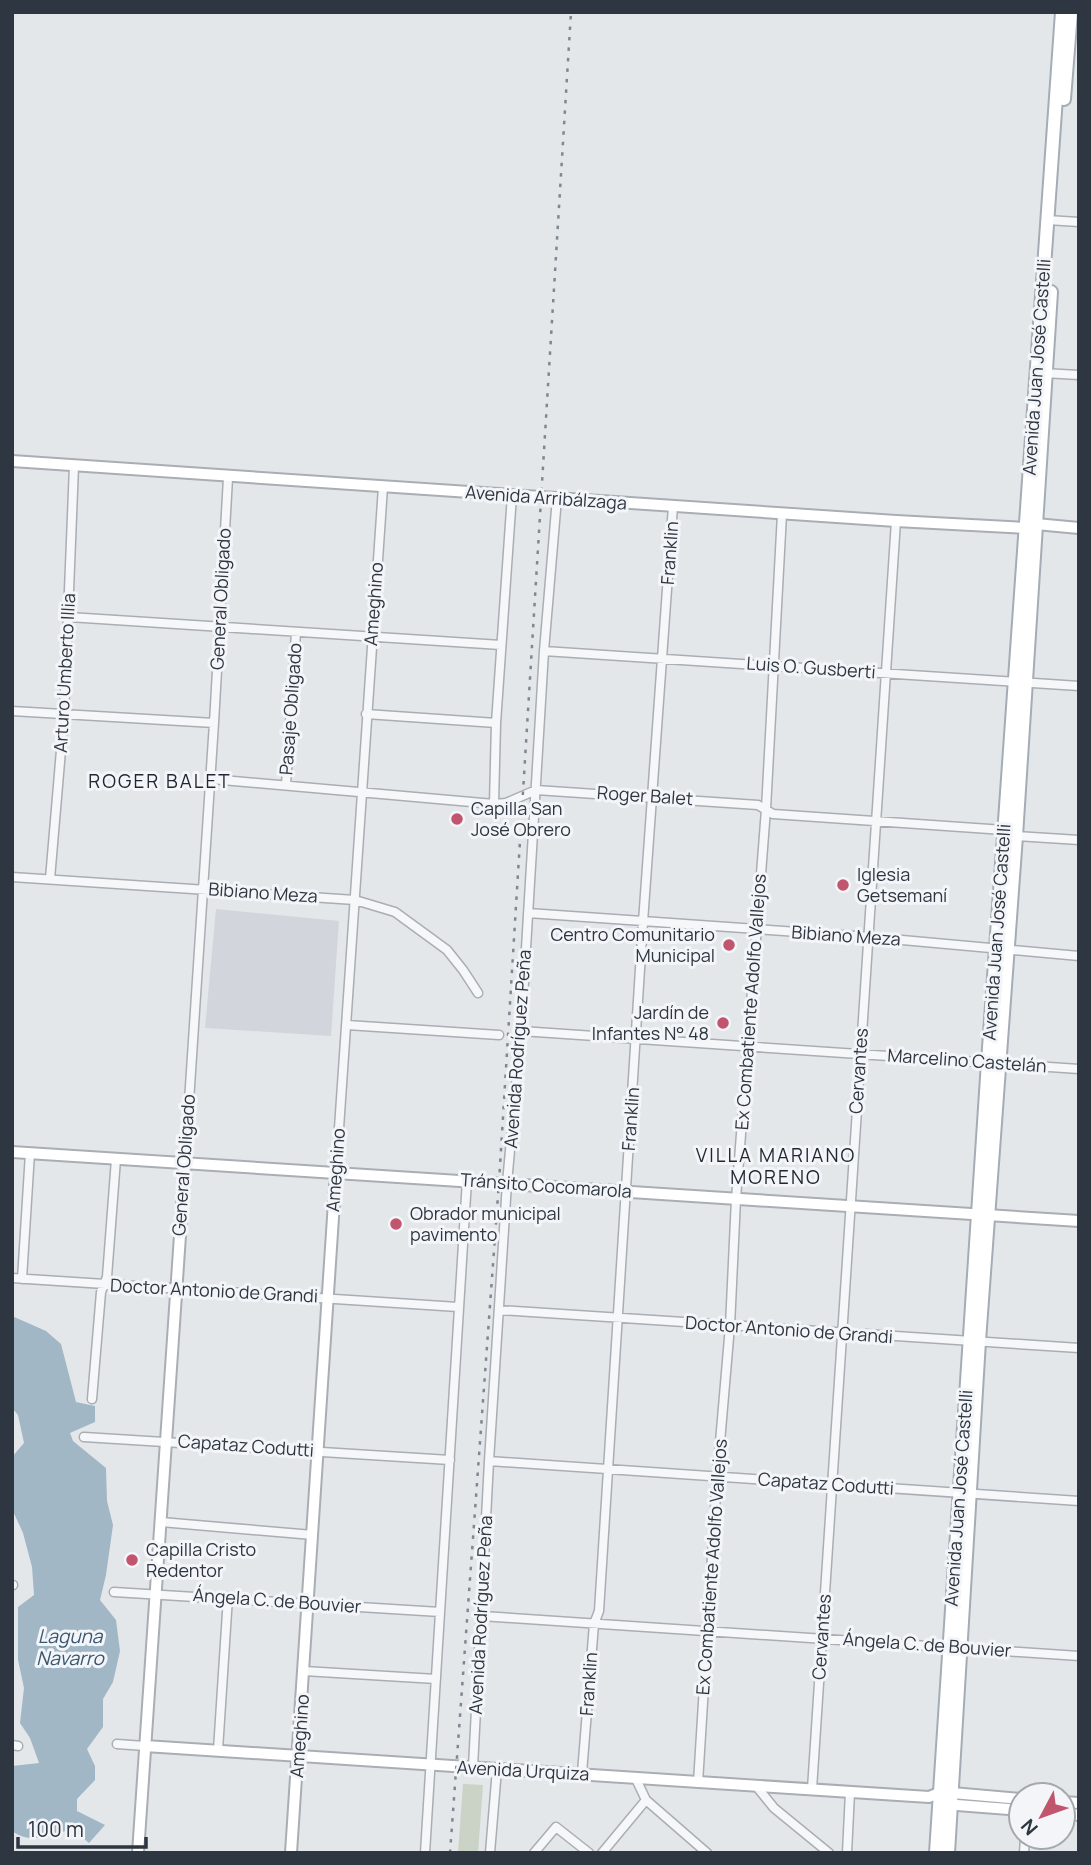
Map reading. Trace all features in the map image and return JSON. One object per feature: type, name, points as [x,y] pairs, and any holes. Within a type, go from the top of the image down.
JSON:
[{"type":"main road","name":"Avenida Juan José Castelli","points":[[1062,12],[1069,47]]},
{"type":"main road","name":"Avenida Juan José Castelli","points":[[936,1853],[955,1647],[1051,220],[1069,47],[1070,12]]},
{"type":"main road","name":"Avenida Juan José Castelli","points":[[943,1798],[948,1853]]},
{"type":"street","points":[[1051,220],[1079,222]]},
{"type":"street","points":[[1041,373],[1079,374]]},
{"type":"street","name":"Avenida Arribálzaga","points":[[12,461],[228,478],[782,514],[1079,527]]},
{"type":"street","name":"Arturo Umberto Illia","points":[[50,879],[64,715],[74,466]]},
{"type":"street","name":"General Obligado","points":[[138,1853],[211,779],[228,478]]},
{"type":"street","name":"Ameghino","points":[[291,1853],[383,487]]},
{"type":"street","points":[[494,804],[496,723],[512,495]]},
{"type":"street","name":"Avenida Rodríguez Peña","points":[[473,1767],[507,1183],[521,1031],[544,651],[557,498]]},
{"type":"street","name":"Franklin","points":[[582,1773],[594,1624],[599,1611],[643,922],[673,506]]},
{"type":"street","name":"Ex Combatiente Adolfo Vallejos","points":[[698,1783],[717,1477],[730,1326],[736,1199],[766,809],[782,514]]},
{"type":"street","name":"Cervantes","points":[[812,1789],[896,521]]},
{"type":"street","points":[[69,617],[501,645]]},
{"type":"street","name":"Pasaje Obligado","points":[[286,785],[296,632]]},
{"type":"street","name":"Luis O. Gusberti","points":[[544,651],[1079,686]]},
{"type":"street","points":[[12,711],[214,723]]},
{"type":"street","points":[[366,714],[496,723]]},
{"type":"street","name":"Roger Balet","points":[[211,779],[494,804],[506,803],[536,790],[653,796],[758,804],[773,814],[1079,840]]},
{"type":"street","name":"Bibiano Meza","points":[[12,877],[355,900],[395,912],[447,950],[478,993]]},
{"type":"street","name":"Bibiano Meza","points":[[528,913],[869,937],[1079,956]]},
{"type":"street","points":[[346,1026],[499,1035]]},
{"type":"street","name":"Marcelino Castelán","points":[[521,1031],[1079,1069]]},
{"type":"street","name":"Tránsito Cocomarola","points":[[12,1152],[1079,1221]]},
{"type":"street","points":[[17,1279],[30,1153]]},
{"type":"street","points":[[92,1399],[101,1292],[107,1277],[116,1159]]},
{"type":"street","points":[[425,1853],[467,1180]]},
{"type":"street","name":"Doctor Antonio de Grandi","points":[[17,1279],[458,1307]]},
{"type":"street","name":"Doctor Antonio de Grandi","points":[[499,1310],[1079,1348]]},
{"type":"street","name":"Capataz Codutti","points":[[83,1437],[450,1460]]},
{"type":"street","name":"Capataz Codutti","points":[[489,1461],[1079,1502]]},
{"type":"street","points":[[162,1522],[313,1535]]},
{"type":"street","name":"Ángela C. de Bouvier","points":[[114,1592],[440,1612]]},
{"type":"street","points":[[218,1750],[228,1597]]},
{"type":"street","name":"Ángela C. de Bouvier","points":[[482,1616],[1079,1656]]},
{"type":"street","points":[[304,1671],[436,1679]]},
{"type":"street","name":"Avenida Urquiza","points":[[117,1744],[582,1773],[757,1787],[943,1798],[1007,1799]]},
{"type":"street","points":[[489,1853],[497,1769]]},
{"type":"street","points":[[636,1779],[646,1800],[707,1853]]},
{"type":"street","points":[[757,1787],[774,1808],[829,1853]]},
{"type":"street","points":[[840,1853],[847,1849],[850,1792]]},
{"type":"street","name":"Avenida Urquiza","points":[[943,1798],[1007,1808]]},
{"type":"street","points":[[602,1853],[646,1800]]},
{"type":"street","points":[[534,1853],[556,1826],[589,1853]]},
{"type":"shaded area","points":[[216,909],[339,921],[331,1036],[205,1028]]},
{"type":"green space","points":[[463,1784],[483,1785],[478,1853],[458,1853]]},
{"type":"water","name":"Laguna Navarro","points":[[12,1316],[46,1331],[61,1344],[76,1402],[95,1406],[95,1422],[70,1433],[73,1441],[106,1468],[107,1501],[113,1525],[100,1600],[116,1620],[120,1651],[113,1682],[103,1699],[103,1727],[87,1749],[95,1766],[95,1780],[77,1799],[77,1811],[105,1825],[89,1843],[72,1829],[34,1838],[12,1831],[12,1766],[39,1763],[30,1738],[20,1723],[24,1688],[18,1660],[18,1607],[34,1595],[32,1567],[23,1533],[12,1509],[12,1457],[24,1443],[18,1415],[12,1408]]},
{"type":"railway","points":[[450,1853],[499,1182],[571,12]]},
{"type":"place","name":"Capilla San José Obrero","points":[[457,819]]},
{"type":"place","name":"Iglesia Getsemaní","points":[[843,885]]},
{"type":"place","name":"Centro Comunitario Municipal","points":[[729,945]]},
{"type":"place","name":"Jardín de Infantes N° 48","points":[[723,1023]]},
{"type":"place","name":"Obrador municipal pavimento","points":[[396,1224]]},
{"type":"place","name":"Capilla Cristo Redentor","points":[[132,1560]]},
{"type":"district","name":"ROGER BALET","points":[[160,781]]},
{"type":"district","name":"VILLA MARIANO MORENO","points":[[776,1166]]}]
